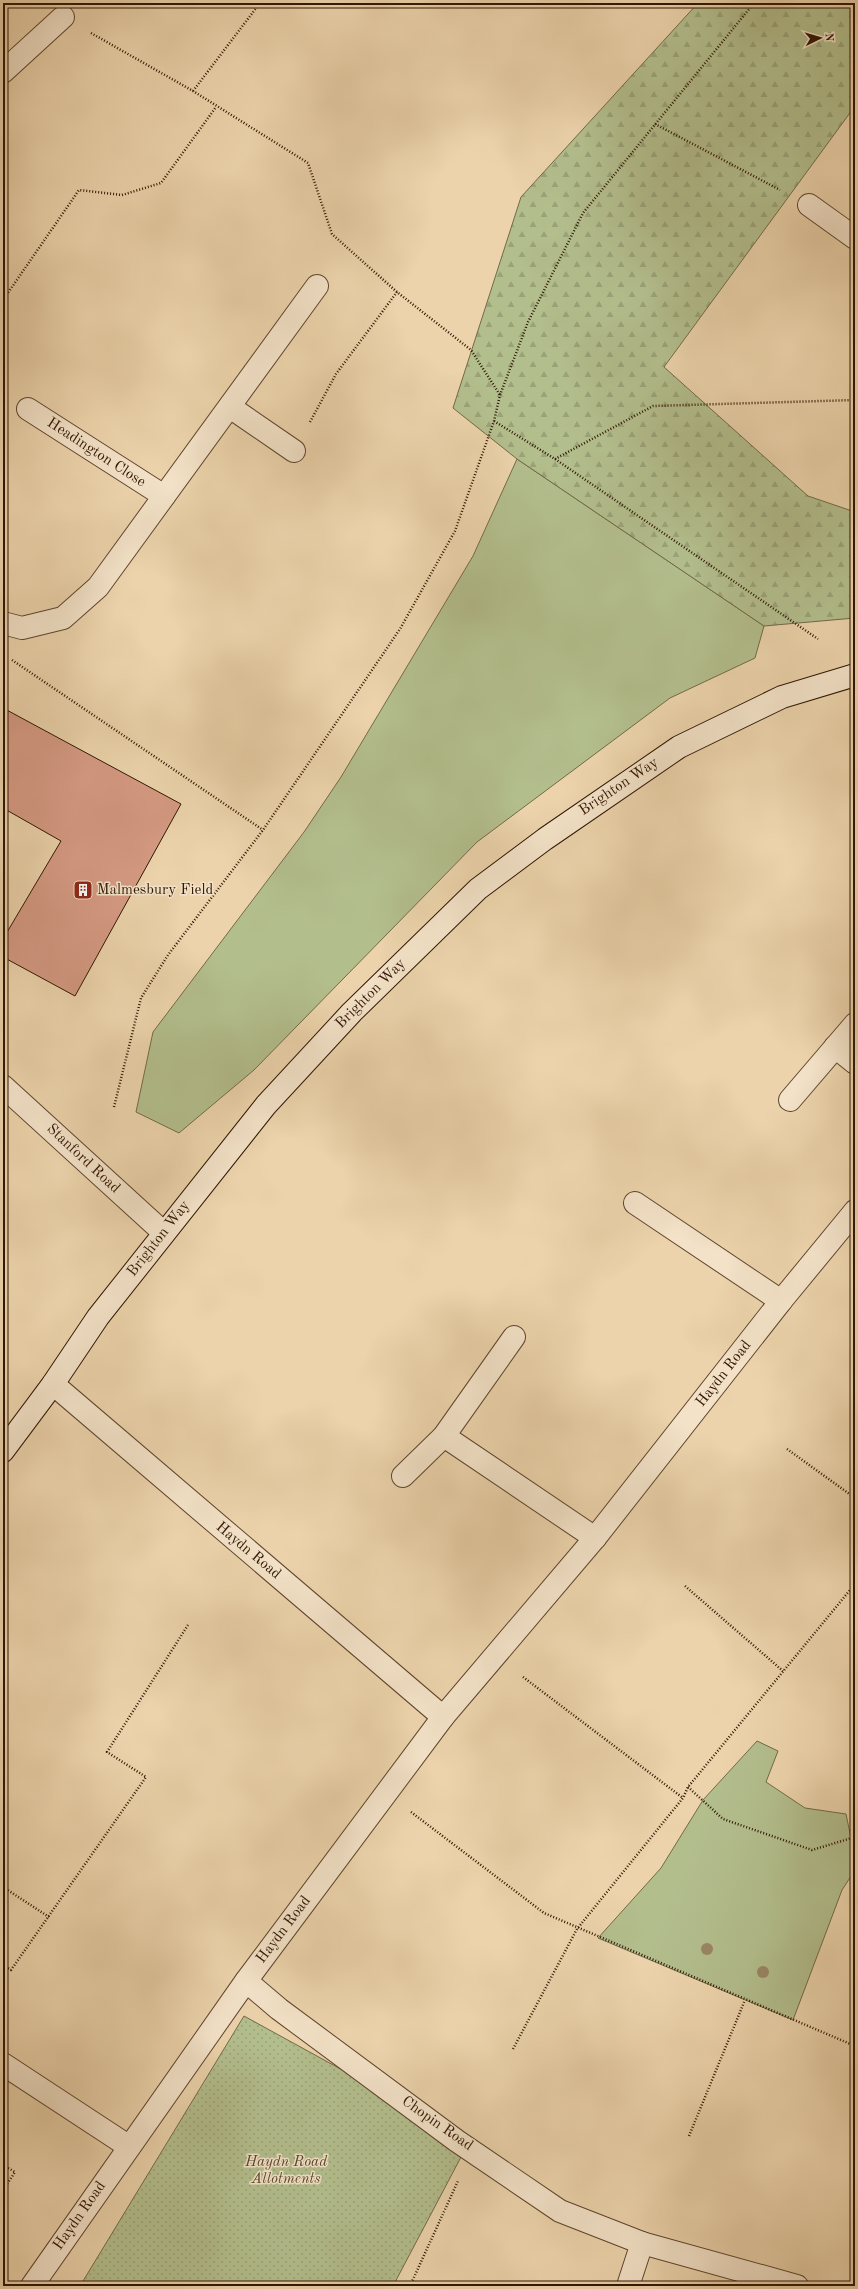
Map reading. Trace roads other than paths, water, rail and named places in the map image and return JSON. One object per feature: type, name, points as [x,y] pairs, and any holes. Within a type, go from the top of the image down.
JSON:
[{"type":"street","points":[[3,72],[63,17]]},
{"type":"street","points":[[810,205],[855,238]]},
{"type":"street","points":[[3,623],[22,628],[63,618],[98,587],[317,286]]},
{"type":"street","points":[[230,407],[294,451]]},
{"type":"street","name":"Headington Close","points":[[28,409],[164,496]]},
{"type":"street","name":"Brighton Way","points":[[3,1451],[53,1384],[98,1317],[282,1087],[352,1012],[478,889],[557,830],[679,747],[782,697],[855,676]]},
{"type":"street","points":[[790,1100],[855,1024]]},
{"type":"street","points":[[835,1047],[855,1063]]},
{"type":"street","name":"Stanford Road","points":[[3,1086],[164,1233]]},
{"type":"street","points":[[635,1203],[781,1301]]},
{"type":"street","name":"Haydn Road","points":[[32,2286],[128,2146],[246,1981],[443,1717],[595,1538],[781,1301],[855,1211]]},
{"type":"street","points":[[403,1476],[444,1436],[514,1337]]},
{"type":"street","name":"Haydn Road","points":[[53,1384],[443,1717]]},
{"type":"street","points":[[444,1436],[595,1538]]},
{"type":"street","name":"Chopin Road","points":[[246,1981],[280,2010],[457,2141],[560,2211],[642,2242],[797,2286]]},
{"type":"street","points":[[3,2064],[128,2146]]},
{"type":"street","points":[[628,2286],[642,2242]]},
{"type":"place","name":"Malmesbury Field","points":[[83,890]]},
{"type":"park label","name":"Haydn Road Allotments","points":[[286,2170]]}]
